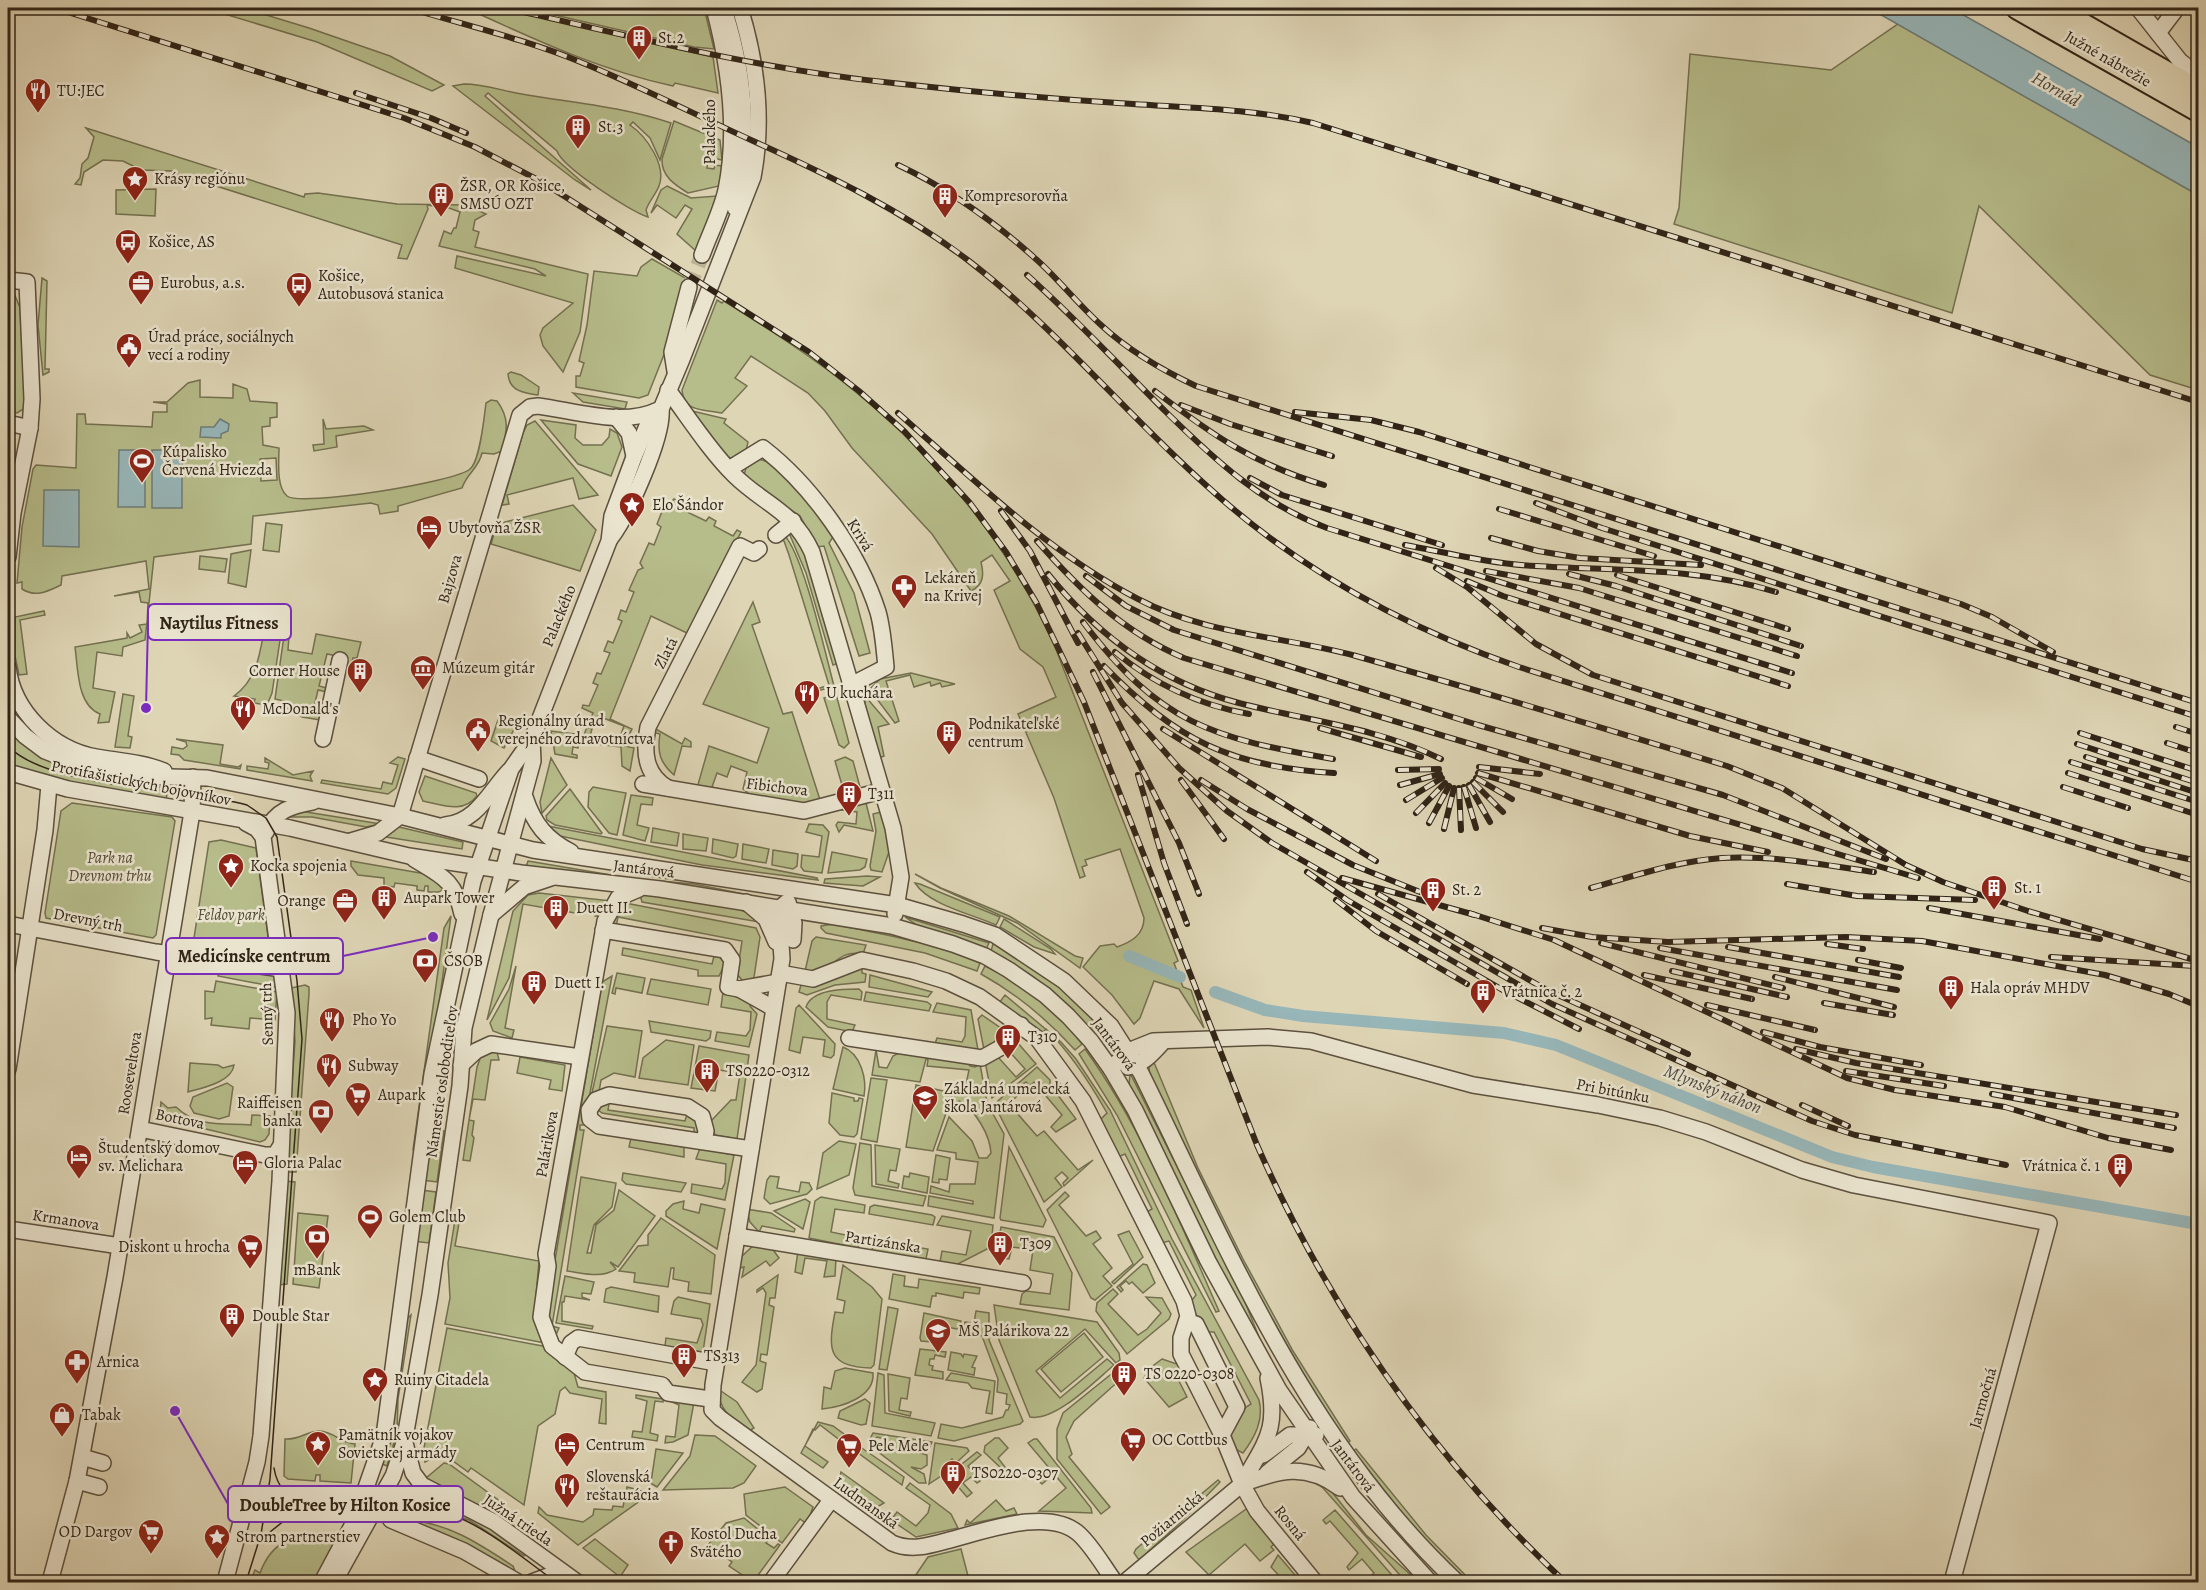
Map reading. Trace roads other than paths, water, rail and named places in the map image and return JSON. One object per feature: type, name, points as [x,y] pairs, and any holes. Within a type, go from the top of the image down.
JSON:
[{"type":"highway","name":"Južné nábrežie","points":[[2018,8],[2199,110]]},
{"type":"highway","name":"Južné nábrežie","points":[[2053,8],[2199,91]]},
{"type":"street","name":"Palackého","points":[[702,255],[724,195],[730,148],[726,66],[714,8]]},
{"type":"street","name":"Palackého","points":[[723,8],[737,53],[744,95],[742,170],[731,232]]},
{"type":"street","name":"Palackého","points":[[609,541],[623,522],[660,429],[661,409],[675,371],[682,359],[748,194],[758,147],[755,70],[740,8]]},
{"type":"street","points":[[2138,8],[2180,61],[2199,75]]},
{"type":"street","points":[[2158,33],[2177,8]]},
{"type":"street","points":[[8,280],[27,282],[31,390],[30,428],[13,513],[8,557]]},
{"type":"street","name":"Palackého","points":[[675,371],[672,352],[689,287]]},
{"type":"street","points":[[668,390],[729,469],[748,488],[775,505],[793,521],[808,543],[816,562],[853,684],[898,851],[901,877],[892,926]]},
{"type":"street","name":"Bajzova","points":[[400,816],[517,419],[526,409],[538,406],[616,417],[645,416],[661,409]]},
{"type":"street","name":"Palackého","points":[[495,854],[495,820],[511,769],[532,739],[609,541],[612,516],[634,457],[647,426],[661,409]]},
{"type":"street","points":[[616,417],[629,433],[634,457]]},
{"type":"street","points":[[8,423],[30,428]]},
{"type":"street","name":"Krivá","points":[[729,469],[763,448],[791,470],[806,488],[859,567],[878,614],[886,667],[853,684]]},
{"type":"street","points":[[776,535],[793,521]]},
{"type":"street","name":"Zlatá","points":[[668,788],[657,780],[647,762],[645,748],[648,728],[740,546],[757,551]]},
{"type":"street","points":[[323,739],[340,660]]},
{"type":"street","points":[[8,667],[16,695],[25,710],[38,726],[54,739],[94,757],[143,765],[172,775]]},
{"type":"street","name":"Protifašistických bojovníkov","points":[[8,718],[35,744],[67,762],[135,776],[193,777],[442,825],[470,834],[495,854]]},
{"type":"street","name":"Palackého","points":[[473,881],[517,825],[533,761],[532,739]]},
{"type":"street","points":[[417,758],[479,779]]},
{"type":"street","points":[[442,825],[460,822],[478,811],[490,791],[511,769]]},
{"type":"street","name":"Protifašistických bojovníkov","points":[[8,772],[49,785],[269,825],[408,856],[462,862],[495,854]]},
{"type":"street","name":"Rooseveltova","points":[[51,1582],[82,1457],[120,1246],[192,812],[193,777]]},
{"type":"street","name":"Fibichova","points":[[643,784],[801,811],[881,791]]},
{"type":"street","name":"Drevný trh","points":[[49,785],[30,928],[169,953],[282,969]]},
{"type":"street","points":[[525,796],[531,815],[543,833],[579,856]]},
{"type":"street","name":"Protifašistických bojovníkov","points":[[269,825],[287,808],[323,801]]},
{"type":"street","name":"Protifašistických bojovníkov","points":[[348,841],[378,833],[400,816]]},
{"type":"street","points":[[241,821],[259,831],[264,841]]},
{"type":"street","points":[[264,841],[269,825]]},
{"type":"street","name":"Senný trh","points":[[264,841],[287,1013],[280,1147]]},
{"type":"street","name":"Jantárová","points":[[495,854],[526,848],[897,905],[995,935],[1064,981],[1111,1026],[1128,1051],[1266,1328],[1313,1409],[1343,1452],[1410,1534],[1457,1582]]},
{"type":"street","points":[[491,915],[498,887],[495,854]]},
{"type":"street","name":"Jantárová","points":[[495,854],[521,873],[787,906],[892,926],[953,944],[985,956],[1010,970],[1068,1016],[1091,1041],[1111,1069],[1135,1110],[1208,1261],[1266,1368],[1308,1434],[1353,1497],[1430,1582]]},
{"type":"street","points":[[408,856],[453,885],[458,896],[463,921]]},
{"type":"street","points":[[491,915],[524,887],[554,877]]},
{"type":"street","name":"Námestie osloboditeľov","points":[[374,1466],[388,1408],[432,1074],[473,881]]},
{"type":"street","points":[[748,882],[787,906],[836,895]]},
{"type":"street","name":"Palárikova","points":[[646,887],[618,898],[607,914],[603,930],[546,1254],[548,1266],[541,1317],[552,1346],[578,1368],[592,1374],[662,1385],[668,1394],[711,1399]]},
{"type":"street","points":[[746,902],[770,924],[780,971]]},
{"type":"street","points":[[787,906],[793,940]]},
{"type":"street","points":[[780,971],[779,929],[787,906]]},
{"type":"street","name":"Námestie osloboditeľov","points":[[334,1582],[396,1468],[406,1434],[431,1284],[464,1028],[491,915]]},
{"type":"street","points":[[711,1399],[780,971],[793,940],[808,923],[836,916]]},
{"type":"street","points":[[8,924],[30,928],[8,1061]]},
{"type":"street","points":[[603,930],[724,950],[732,960],[728,987],[739,989],[773,1008]]},
{"type":"street","points":[[739,989],[780,971],[813,979],[856,960],[868,961],[946,981],[980,997],[1021,1025],[1050,1053],[1083,1101],[1184,1301],[1187,1322],[1196,1324],[1237,1407],[1222,1435]]},
{"type":"street","points":[[849,1038],[982,1058],[1000,1048],[1021,1025]]},
{"type":"street","name":"Pri bitúnku","points":[[1111,1069],[1128,1051],[1144,1043],[1268,1037],[1311,1041],[1473,1086],[1598,1105],[1660,1118],[1706,1132],[1802,1170],[1854,1185],[2049,1223]]},
{"type":"street","points":[[1111,1069],[1136,1066],[1152,1055],[1163,1042]]},
{"type":"street","points":[[461,1065],[484,1046],[507,1046],[580,1057]]},
{"type":"street","points":[[704,1142],[706,1131],[702,1116],[691,1108],[609,1095],[596,1100],[589,1110],[590,1119],[599,1125],[704,1142],[750,1149]]},
{"type":"street","name":"Bottova","points":[[140,1129],[265,1155],[274,1155],[280,1147]]},
{"type":"street","points":[[225,1582],[257,1462],[261,1436],[280,1181],[280,1147]]},
{"type":"street","name":"Jarmočná","points":[[1952,1582],[2049,1223]]},
{"type":"street","name":"Krmanova","points":[[8,1229],[120,1246]]},
{"type":"street","name":"Partizánska","points":[[737,1236],[1023,1283]]},
{"type":"street","name":"Rosná","points":[[1187,1322],[1181,1338],[1181,1354],[1222,1435],[1242,1484],[1257,1511],[1315,1582]]},
{"type":"street","points":[[565,1357],[571,1342],[578,1338],[716,1364]]},
{"type":"street","name":"Požiarnická","points":[[1125,1582],[1257,1471],[1273,1424],[1272,1397],[1266,1368]]},
{"type":"street","name":"Ludmanská","points":[[711,1399],[712,1410],[720,1418],[887,1541],[902,1547],[924,1547],[1028,1522],[1055,1522],[1073,1529],[1082,1537],[1115,1582]]},
{"type":"street","points":[[1257,1471],[1294,1452],[1308,1434],[1313,1409]]},
{"type":"street","name":"Južná trieda","points":[[406,1434],[405,1444],[411,1467],[422,1485],[494,1522],[574,1580]]},
{"type":"street","points":[[1308,1434],[1326,1438],[1343,1452]]},
{"type":"street","points":[[82,1457],[103,1463]]},
{"type":"street","points":[[374,1466],[371,1487],[377,1503],[392,1520]]},
{"type":"street","points":[[322,1582],[354,1522],[374,1466]]},
{"type":"street","points":[[1257,1471],[1315,1473],[1353,1497]]},
{"type":"street","points":[[77,1481],[99,1487]]},
{"type":"street","points":[[771,1582],[831,1500]]},
{"type":"street","points":[[363,1530],[379,1519],[392,1520],[464,1551],[518,1582]]},
{"type":"street","points":[[533,1551],[535,1570],[532,1582],[555,1576],[574,1580]]},
{"type":"water","name":"Hornád","points":[[1869,8],[1951,8],[2198,147],[2198,195]]},
{"type":"water","points":[[220,419],[229,424],[228,431],[221,434],[221,438],[200,437],[201,427],[214,427]]},
{"type":"water","points":[[119,450],[145,450],[145,507],[118,507]]},
{"type":"water","points":[[152,450],[182,450],[182,508],[152,508]]},
{"type":"water","points":[[44,490],[79,490],[79,547],[43,546]]},
{"type":"waterway","name":"Mlynský náhon","points":[[1129,956],[1180,977]]},
{"type":"waterway","name":"Mlynský náhon","points":[[1215,992],[1265,1010],[1303,1016],[1504,1033],[1556,1045],[1832,1157],[1873,1167],[2198,1224]]},
{"type":"tunnel","points":[[689,287],[702,255]]},
{"type":"tram line","points":[[8,257],[12,280],[8,358]]},
{"type":"tram line","points":[[8,430],[8,477]]},
{"type":"tram line","points":[[8,746],[28,760],[54,771],[86,779],[247,805],[266,818],[277,837],[297,981],[302,1039],[270,1479],[261,1534],[246,1582]]},
{"type":"tram line","points":[[274,1468],[280,1486],[291,1497],[305,1503],[321,1506],[404,1504],[438,1510],[460,1518],[503,1543],[556,1582]]},
{"type":"tram line","points":[[260,1540],[285,1520],[320,1510]]},
{"type":"railway","points":[[55,8],[404,118],[475,147],[542,182],[809,352],[859,391],[904,431],[970,503],[1006,552],[1036,602],[1084,702],[1257,1145],[1317,1266],[1352,1324],[1429,1433],[1471,1485],[1565,1582]]},
{"type":"railway","points":[[409,8],[537,46],[600,70],[808,166],[918,225],[969,261],[1032,314],[1148,430],[1242,517],[1316,569],[1394,614],[1435,634],[1519,667],[2198,882]]},
{"type":"railway","points":[[506,8],[698,51],[844,77],[1013,95],[1246,112],[1313,123],[2198,402]]},
{"type":"railway","points":[[356,93],[431,118],[466,133]]},
{"type":"railway","points":[[898,165],[935,184],[988,220],[1037,260],[1093,317],[1123,343],[1146,359],[1196,386],[2198,703]]},
{"type":"railway","points":[[1027,275],[1184,430],[1221,463],[1260,493],[1303,518],[1327,528],[1792,673]]},
{"type":"railway","points":[[1155,391],[1235,447],[1276,468],[1324,485]]},
{"type":"railway","points":[[1181,405],[1230,424],[1332,456]]},
{"type":"railway","points":[[1295,412],[1371,420],[1419,432],[1961,604],[1992,617],[2053,652]]},
{"type":"railway","points":[[898,413],[1013,514],[1073,560],[1138,599],[1164,611],[1218,628],[1356,656],[1727,766],[1782,788],[1906,865],[1943,882],[2028,911],[2198,961]]},
{"type":"railway","points":[[1250,478],[1282,495],[1442,545]]},
{"type":"railway","points":[[1536,503],[1602,528],[2198,717]]},
{"type":"railway","points":[[1499,509],[1654,556]]},
{"type":"railway","points":[[1001,511],[1030,551],[1078,643]]},
{"type":"railway","points":[[1491,538],[1538,551],[1580,558],[1701,565]]},
{"type":"railway","points":[[1037,541],[1086,593],[1104,608],[1141,636],[1184,658],[1918,878]]},
{"type":"railway","points":[[1405,545],[1520,565],[1687,574],[1747,584],[1776,592]]},
{"type":"railway","points":[[1436,568],[1467,587],[1536,644],[1593,675],[2142,849],[2198,861]]},
{"type":"railway","points":[[1486,571],[1579,588],[1797,656]]},
{"type":"railway","points":[[1048,574],[1067,597],[1110,637],[1158,670],[1184,683],[1239,703],[1392,739],[1441,759]]},
{"type":"railway","points":[[1569,574],[1616,586],[1801,646]]},
{"type":"railway","points":[[1617,575],[1788,629]]},
{"type":"railway","points":[[1086,576],[1126,606],[1174,630],[1478,725],[1723,795],[1886,859]]},
{"type":"railway","points":[[1467,581],[1503,596],[1788,686]]},
{"type":"railway","points":[[1083,622],[1111,656],[1138,683],[1164,705],[1192,721],[1254,743],[1333,759]]},
{"type":"railway","points":[[1078,633],[1122,703],[1179,768],[1227,811],[1272,843],[1552,1004],[1812,1121],[1855,1135],[2006,1165]]},
{"type":"railway","points":[[1115,652],[1145,674],[1178,692],[1212,705],[1249,714]]},
{"type":"railway","points":[[1104,666],[1130,692],[1156,713],[1181,731],[1207,745],[1265,764],[1297,770],[1334,773]]},
{"type":"railway","points":[[1093,672],[1179,843],[1199,894]]},
{"type":"railway","points":[[2176,727],[2198,734]]},
{"type":"railway","points":[[1320,728],[1421,757]]},
{"type":"railway","points":[[1163,729],[1376,861]]},
{"type":"railway","points":[[2080,733],[2198,771]]},
{"type":"railway","points":[[2167,743],[2198,753]]},
{"type":"railway","points":[[2077,744],[2198,783]]},
{"type":"railway","points":[[2086,757],[2198,793]]},
{"type":"railway","points":[[2071,762],[2198,802]]},
{"type":"railway","points":[[1479,767],[1540,774]]},
{"type":"railway","points":[[1398,770],[1439,769]]},
{"type":"railway","points":[[1478,773],[1690,836],[1768,852]]},
{"type":"railway","points":[[2068,773],[2198,815]]},
{"type":"railway","points":[[1400,785],[1440,774]]},
{"type":"railway","points":[[1138,775],[1164,863],[1187,924]]},
{"type":"railway","points":[[1406,800],[1442,778]]},
{"type":"railway","points":[[1476,778],[1512,799]]},
{"type":"railway","points":[[1181,780],[1224,839]]},
{"type":"railway","points":[[1201,780],[1247,809],[1353,865],[1420,892]]},
{"type":"railway","points":[[1473,782],[1503,812]]},
{"type":"railway","points":[[1416,813],[1445,783]]},
{"type":"railway","points":[[1469,785],[1490,822]]},
{"type":"railway","points":[[1429,823],[1449,786]]},
{"type":"railway","points":[[1464,787],[1476,828]]},
{"type":"railway","points":[[2063,787],[2128,808]]},
{"type":"railway","points":[[1444,829],[1454,788]]},
{"type":"railway","points":[[1459,788],[1461,830]]},
{"type":"railway","points":[[1591,888],[1672,866],[1722,858],[1779,859],[1874,872]]},
{"type":"railway","points":[[1307,872],[1347,900],[1501,989],[1579,1029]]},
{"type":"railway","points":[[1342,878],[1475,915]]},
{"type":"railway","points":[[1787,884],[1857,896],[1975,900]]},
{"type":"railway","points":[[1378,894],[1547,990],[1688,1054]]},
{"type":"railway","points":[[1336,900],[1376,931],[1467,984]]},
{"type":"railway","points":[[1929,908],[2100,939]]},
{"type":"railway","points":[[1469,913],[1554,940],[1847,1078],[1895,1090],[2005,1107],[2108,1138],[2171,1150]]},
{"type":"railway","points":[[1542,928],[1592,937],[1668,942],[1846,937],[1922,941],[2105,975],[2169,994],[2198,1006]]},
{"type":"railway","points":[[1601,943],[1783,988]]},
{"type":"railway","points":[[1827,944],[1863,949]]},
{"type":"railway","points":[[1728,947],[1899,977]]},
{"type":"railway","points":[[1660,948],[1897,990]]},
{"type":"railway","points":[[2051,957],[2195,966]]},
{"type":"railway","points":[[1858,960],[1901,968]]},
{"type":"railway","points":[[1672,971],[1787,997]]},
{"type":"railway","points":[[1644,975],[1752,999]]},
{"type":"railway","points":[[1775,977],[1894,1007]]},
{"type":"railway","points":[[1824,1003],[1893,1015]]},
{"type":"railway","points":[[1707,1005],[1815,1030]]},
{"type":"railway","points":[[1763,1032],[1820,1047],[1921,1065]]},
{"type":"railway","points":[[1796,1049],[1856,1063],[2176,1115]]},
{"type":"railway","points":[[1846,1071],[1944,1086]]},
{"type":"railway","points":[[1992,1094],[2174,1128]]},
{"type":"railway","points":[[1802,1105],[1848,1126]]},
{"type":"place","name":"St.2","points":[[639,61]]},
{"type":"place","name":"TU:JEC","points":[[38,114]]},
{"type":"place","name":"St.3","points":[[578,150]]},
{"type":"place","name":"Krásy regiónu","points":[[135,202]]},
{"type":"place","name":"ŽSR, OR Košice, SMSÚ OZT","points":[[441,218]]},
{"type":"place","name":"Kompresorovňa","points":[[945,219]]},
{"type":"place","name":"Košice, AS","points":[[128,265]]},
{"type":"place","name":"Eurobus, a.s.","points":[[141,306]]},
{"type":"place","name":"Košice, Autobusová stanica","points":[[299,308]]},
{"type":"place","name":"Úrad práce, sociálnych vecí a rodiny","points":[[129,369]]},
{"type":"place","name":"Kúpalisko Červená Hviezda","points":[[142,484]]},
{"type":"place","name":"Elo Šándor","points":[[632,528]]},
{"type":"place","name":"Ubytovňa ŽSR","points":[[429,551]]},
{"type":"place","name":"Lekáreň na Krivej","points":[[904,610]]},
{"type":"place","name":"Múzeum gitár","points":[[423,691]]},
{"type":"place","name":"Corner House","points":[[360,694]]},
{"type":"place","name":"Naytilus Fitness","points":[[146,708]]},
{"type":"place","name":"U kuchára","points":[[807,716]]},
{"type":"place","name":"McDonald's","points":[[243,732]]},
{"type":"place","name":"Regionálny úrad verejného zdravotníctva","points":[[478,753]]},
{"type":"place","name":"Podnikateľské centrum","points":[[949,756]]},
{"type":"place","name":"T311","points":[[849,817]]},
{"type":"place","name":"Kocka spojenia","points":[[231,889]]},
{"type":"place","name":"St. 1","points":[[1994,911]]},
{"type":"place","name":"St. 2","points":[[1433,913]]},
{"type":"place","name":"Aupark Tower","points":[[384,921]]},
{"type":"place","name":"Orange","points":[[345,924]]},
{"type":"place","name":"Duett II.","points":[[556,931]]},
{"type":"place","name":"Medicínske centrum","points":[[433,937]]},
{"type":"place","name":"ČSOB","points":[[425,984]]},
{"type":"place","name":"Duett I.","points":[[534,1006]]},
{"type":"place","name":"Hala opráv MHDV","points":[[1951,1011]]},
{"type":"place","name":"Vrátnica č. 2","points":[[1483,1015]]},
{"type":"place","name":"Pho Yo","points":[[332,1043]]},
{"type":"place","name":"T310","points":[[1008,1060]]},
{"type":"place","name":"Subway","points":[[329,1089]]},
{"type":"place","name":"TS0220-0312","points":[[707,1094]]},
{"type":"place","name":"Aupark","points":[[358,1118]]},
{"type":"place","name":"Základná umelecká škola Jantárová","points":[[925,1121]]},
{"type":"place","name":"Raiffeisen banka","points":[[321,1135]]},
{"type":"place","name":"Študentský domov sv. Melichara","points":[[79,1180]]},
{"type":"place","name":"Gloria Palac","points":[[245,1186]]},
{"type":"place","name":"Vrátnica č. 1","points":[[2120,1189]]},
{"type":"place","name":"Golem Club","points":[[370,1240]]},
{"type":"place","name":"mBank","points":[[317,1260]]},
{"type":"place","name":"T309","points":[[1000,1267]]},
{"type":"place","name":"Diskont u hrocha","points":[[250,1270]]},
{"type":"place","name":"Double Star","points":[[232,1339]]},
{"type":"place","name":"MŠ Palárikova 22","points":[[938,1354]]},
{"type":"place","name":"TS313","points":[[684,1379]]},
{"type":"place","name":"Arnica","points":[[77,1385]]},
{"type":"place","name":"TS 0220-0308","points":[[1124,1397]]},
{"type":"place","name":"Ruiny Citadela","points":[[375,1403]]},
{"type":"place","name":"DoubleTree by Hilton Kosice","points":[[175,1411]]},
{"type":"place","name":"Tabak","points":[[62,1438]]},
{"type":"place","name":"OC Cottbus","points":[[1133,1463]]},
{"type":"place","name":"Pamätník vojakov Sovietskej armády","points":[[318,1467]]},
{"type":"place","name":"Centrum","points":[[567,1468]]},
{"type":"place","name":"Pele Mele","points":[[849,1469]]},
{"type":"place","name":"TS0220-0307","points":[[953,1496]]},
{"type":"place","name":"Slovenská reštaurácia","points":[[567,1509]]},
{"type":"place","name":"OD Dargov","points":[[151,1555]]},
{"type":"place","name":"Strom partnerstiev","points":[[217,1560]]},
{"type":"place","name":"Kostol Ducha Svätého","points":[[671,1566]]},
{"type":"park label","name":"Park na Drevnom trhu","points":[[110,867]]},
{"type":"park label","name":"Feldov park","points":[[231,915]]}]
